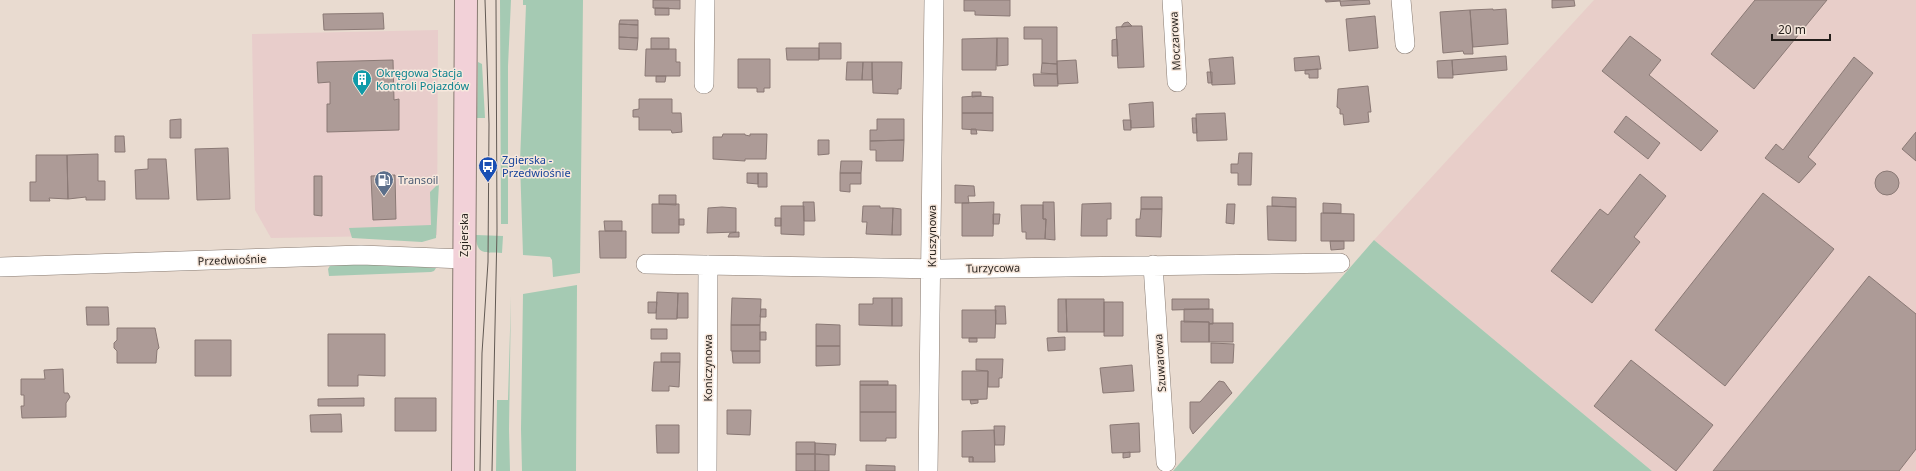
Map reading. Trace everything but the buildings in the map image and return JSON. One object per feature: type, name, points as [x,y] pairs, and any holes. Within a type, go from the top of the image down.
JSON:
[{"type":"main road","name":"Zgierska","points":[[463,471],[466,0]]},
{"type":"street","points":[[704,84],[705,0]]},
{"type":"street","name":"Kruszynowa","points":[[928,471],[932,269],[934,0]]},
{"type":"street","name":"Moczarowa","points":[[1172,0],[1177,82]]},
{"type":"street","points":[[1401,0],[1405,44]]},
{"type":"street","name":"Przedwiośnie","points":[[0,267],[361,255],[464,259]]},
{"type":"street","name":"Turzycowa","points":[[646,264],[932,269],[1340,263]]},
{"type":"street","name":"Koniczynowa","points":[[707,471],[708,265]]},
{"type":"street","name":"Szuwarowa","points":[[1153,265],[1166,462]]},
{"type":"shaded area","points":[[1594,0],[1916,0],[1916,471],[1652,471],[1374,240]]},
{"type":"shaded area","points":[[438,30],[437,235],[271,238],[255,210],[252,34]]},
{"type":"green space","points":[[500,0],[511,0],[508,66],[508,224],[501,224]]},
{"type":"green space","points":[[523,0],[583,0],[580,273],[553,277],[552,260],[550,257],[523,255],[520,162],[526,5],[523,5]]},
{"type":"green space","points":[[478,62],[482,64],[485,118],[477,118]]},
{"type":"green space","points":[[439,183],[436,238],[422,242],[352,238],[349,228],[431,225],[430,192]]},
{"type":"green space","points":[[476,235],[503,236],[502,253],[483,252],[480,250],[476,242]]},
{"type":"green space","points":[[1374,240],[1652,471],[1173,471]]},
{"type":"green space","points":[[371,263],[436,268],[431,272],[329,276],[328,269],[331,264]]},
{"type":"green space","points":[[577,285],[576,471],[522,471],[521,429],[523,294]]},
{"type":"green space","points":[[511,296],[509,429],[510,471],[496,471],[497,400],[508,400]]},
{"type":"tram line","points":[[480,471],[482,353],[488,262],[489,124],[485,0]]},
{"type":"tram line","points":[[492,471],[497,230],[496,0]]},
{"type":"place","name":"Okręgowa Stacja Kontroli Pojazdów","points":[[362,96]]},
{"type":"place","name":"Zgierska - Przedwiośnie","points":[[488,183]]},
{"type":"place","name":"Transoil","points":[[384,197]]}]
